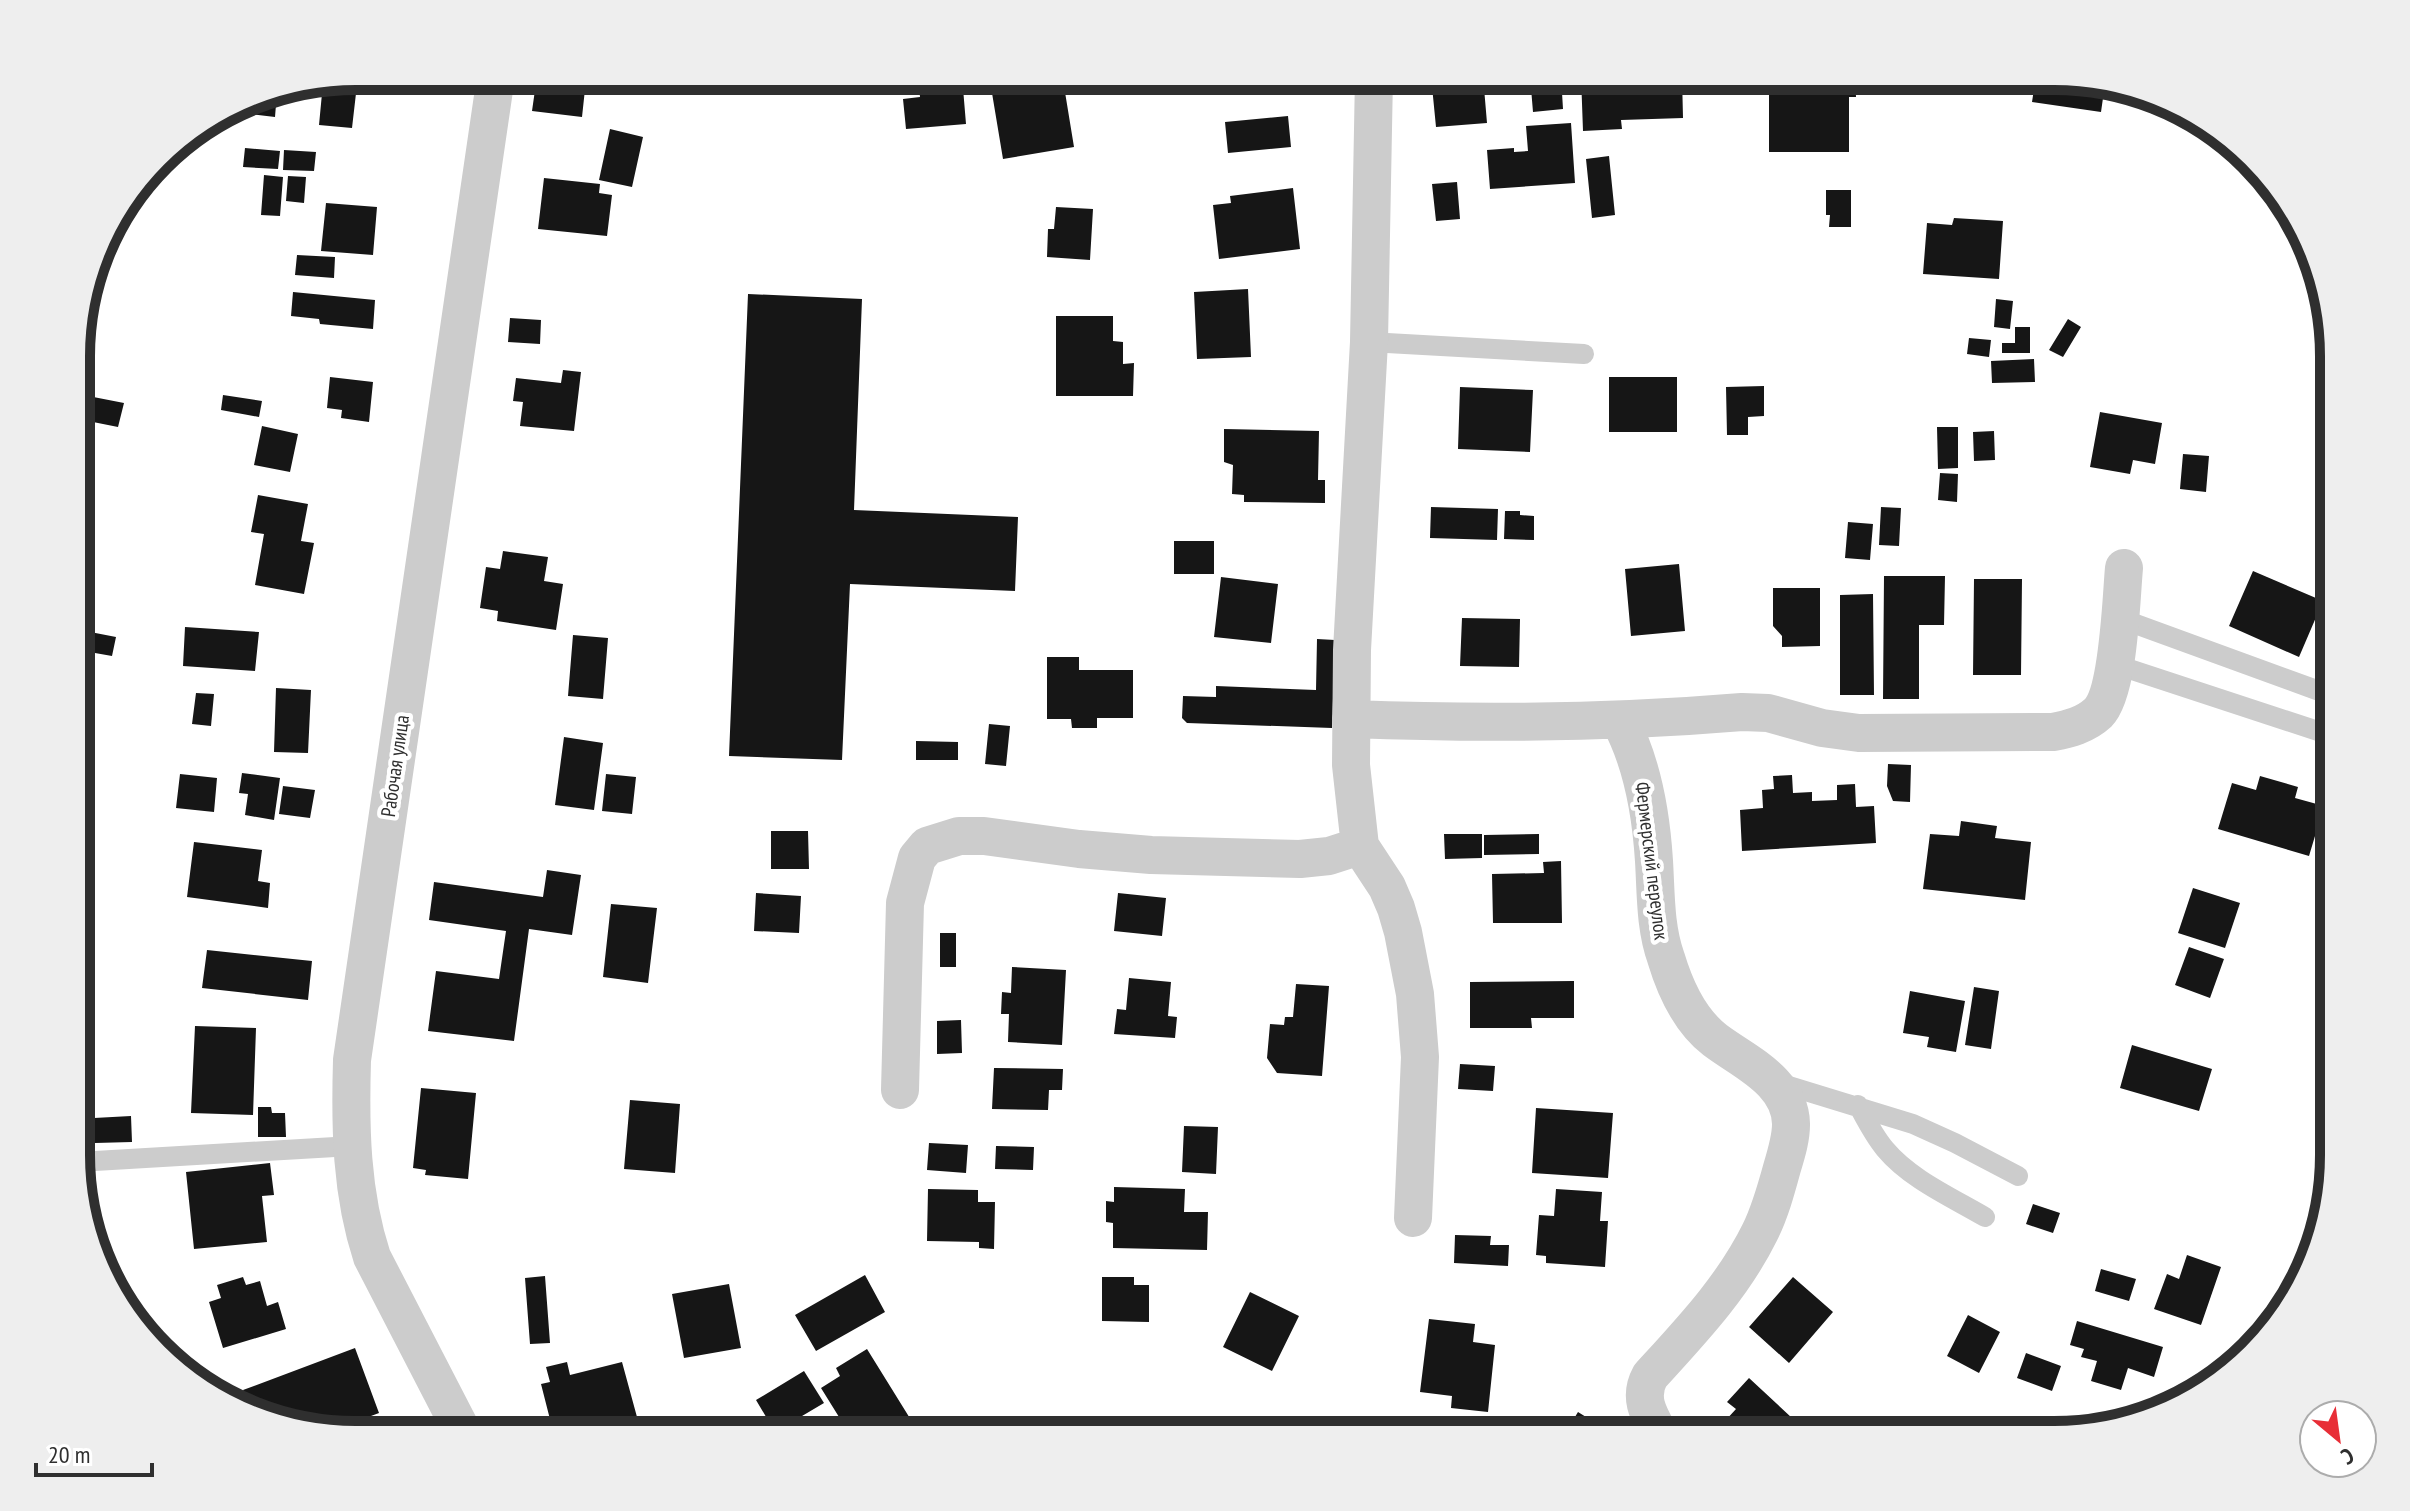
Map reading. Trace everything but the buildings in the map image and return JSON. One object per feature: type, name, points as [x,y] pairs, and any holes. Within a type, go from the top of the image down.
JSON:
[{"type":"street","name":"Рабочая улица","points":[[457,1421],[372,1257],[359,1206],[352,1146],[352,1060],[494,90]]},
{"type":"street","points":[[1374,90],[1369,342],[1352,650],[1351,765],[1360,846],[1387,887],[1396,908],[1415,994],[1420,1057],[1413,1218]]},
{"type":"street","points":[[1351,719],[1482,724],[1620,721],[1742,712],[1768,713],[1813,727],[1859,733],[2053,732],[2071,728],[2097,713],[2105,704],[2114,664],[2124,568]]},
{"type":"street","name":"Фермерский переулок","points":[[1620,721],[1635,752],[1646,794],[1659,931],[1677,986],[1685,1004],[1706,1031],[1771,1081],[1788,1103],[1791,1118],[1791,1137],[1761,1230],[1731,1283],[1650,1376],[1644,1387],[1647,1410],[1652,1420]]},
{"type":"street","points":[[900,1090],[905,903],[917,858],[927,846],[959,836],[984,836],[1151,855],[1300,859],[1329,856],[1360,846]]},
{"type":"lane","points":[[1369,342],[1584,354]]},
{"type":"lane","points":[[2119,618],[2319,691]]},
{"type":"lane","points":[[2114,664],[2319,731]]},
{"type":"lane","points":[[1771,1081],[1913,1124],[2018,1176]]},
{"type":"lane","points":[[1858,1105],[1885,1149],[1896,1160],[1911,1173],[1985,1217]]},
{"type":"lane","points":[[90,1161],[352,1146]]}]
